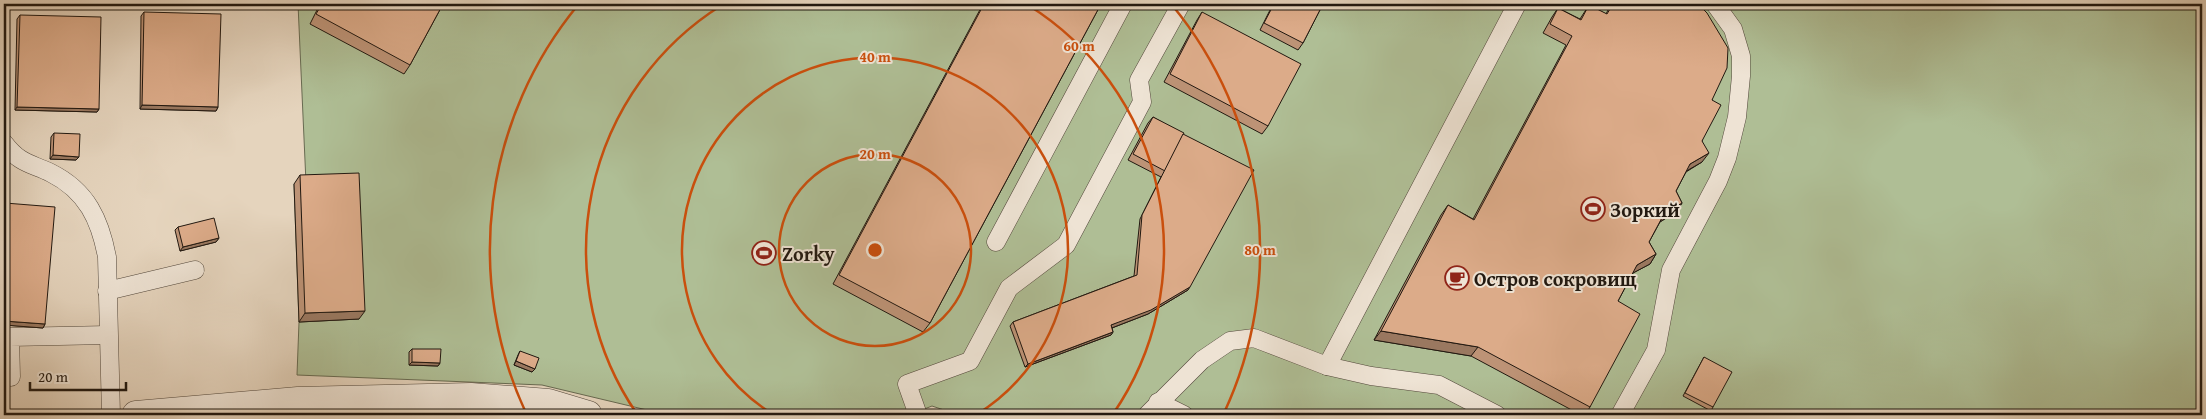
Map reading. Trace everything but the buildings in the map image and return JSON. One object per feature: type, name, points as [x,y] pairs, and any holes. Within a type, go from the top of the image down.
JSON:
[{"type":"street","points":[[136,415],[298,401],[386,407],[472,397],[548,403],[588,415]]},
{"type":"lane","points":[[996,242],[1123,4]]},
{"type":"lane","points":[[918,415],[907,384],[970,360],[1009,288],[1066,245],[1142,102],[1139,80],[1181,4]]},
{"type":"lane","points":[[1328,366],[1517,4]]},
{"type":"lane","points":[[1620,415],[1656,350],[1671,270],[1718,181],[1728,158],[1737,117],[1741,56],[1733,29],[1715,4]]},
{"type":"lane","points":[[4,142],[27,164],[52,174],[76,190],[92,210],[102,232],[106,257],[111,415]]},
{"type":"lane","points":[[107,291],[196,270]]},
{"type":"lane","points":[[11,377],[10,337],[108,335]]},
{"type":"lane","points":[[1153,409],[1202,360],[1230,341],[1254,338],[1328,366],[1371,376],[1439,385],[1497,415]]},
{"type":"lane","points":[[1153,409],[1184,415]]},
{"type":"green space","points":[[298,4],[2202,4],[2202,415],[959,415],[932,406],[909,415],[668,415],[542,385],[297,375],[299,322],[294,184],[306,183]]},
{"type":"place","name":"Зоркий","points":[[1593,209]]},
{"type":"place","name":"Zorky","points":[[764,253]]},
{"type":"place","name":"Остров сокровищ","points":[[1457,278]]}]
